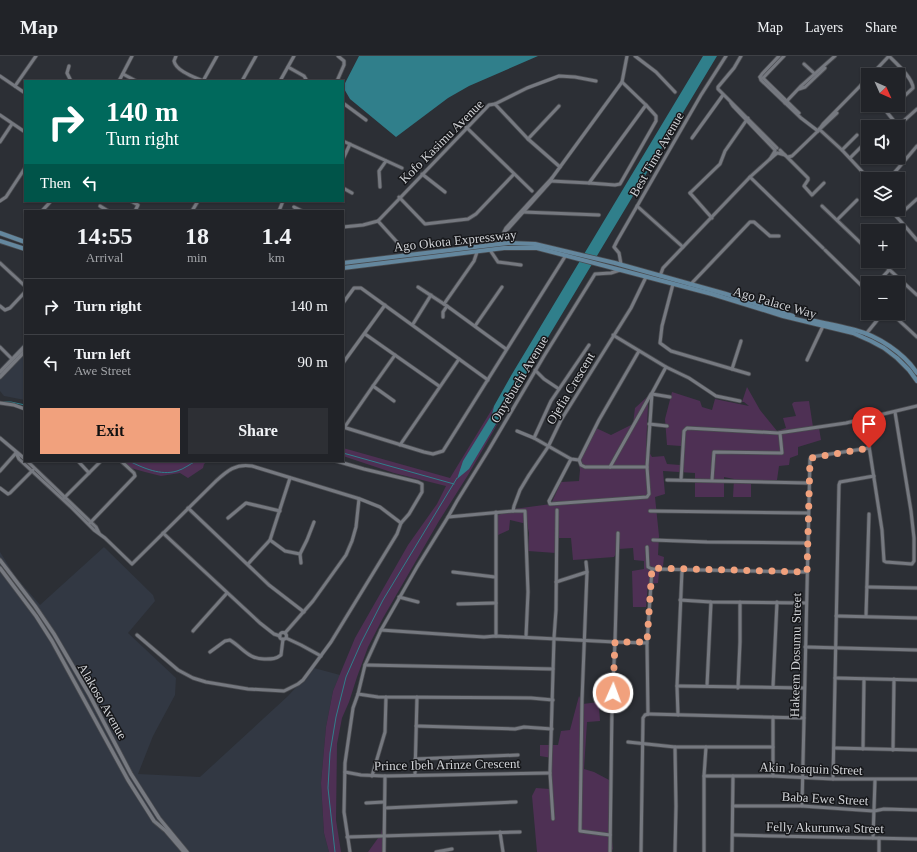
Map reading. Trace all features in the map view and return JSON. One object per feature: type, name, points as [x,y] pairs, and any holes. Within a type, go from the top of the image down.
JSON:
[{"type":"main road","points":[[0,233],[24,242]]},
{"type":"main road","points":[[0,241],[24,249]]},
{"type":"main road","name":"Ago Okota Expressway","points":[[344,264],[516,242],[527,243],[574,255],[615,263]]},
{"type":"main road","name":"Ago Okota Expressway","points":[[344,268],[504,248],[538,248],[558,251],[566,256],[574,255],[613,268]]},
{"type":"main road","name":"Ago Palace Way","points":[[615,263],[732,296],[791,315],[866,334],[900,355],[917,373]]},
{"type":"main road","name":"Ago Palace Way","points":[[613,268],[726,298],[783,316],[854,334],[878,345],[897,358],[917,381]]},
{"type":"street","points":[[15,86],[36,56]]},
{"type":"street","points":[[120,80],[132,56]]},
{"type":"street","points":[[176,56],[174,65],[201,80]]},
{"type":"street","points":[[204,80],[217,56]]},
{"type":"street","points":[[243,80],[256,56]]},
{"type":"street","points":[[281,80],[294,56]]},
{"type":"street","points":[[337,80],[344,65],[344,61],[341,56]]},
{"type":"street","points":[[498,244],[505,231],[551,180],[622,82],[627,56]]},
{"type":"street","points":[[635,56],[656,72],[675,92]]},
{"type":"street","name":"Best Time Avenue","points":[[621,264],[619,254],[614,247],[616,241],[701,95],[726,56]]},
{"type":"street","points":[[741,56],[734,68],[718,87],[719,91],[777,151],[787,156],[808,178],[804,186],[812,195],[824,183]]},
{"type":"street","points":[[773,65],[780,56]]},
{"type":"street","points":[[784,56],[762,74],[761,80],[804,119],[842,150],[863,172]]},
{"type":"street","points":[[786,102],[836,56]]},
{"type":"street","points":[[799,89],[805,87],[836,56]]},
{"type":"street","points":[[879,68],[889,57],[900,68]]},
{"type":"street","points":[[804,64],[815,74]]},
{"type":"street","points":[[69,66],[67,73],[70,80]]},
{"type":"street","points":[[288,66],[304,76],[306,80]]},
{"type":"street","points":[[123,74],[134,80]]},
{"type":"street","points":[[905,74],[914,86],[905,95]]},
{"type":"street","points":[[0,76],[24,92]]},
{"type":"street","name":"Kofo Kasimu Avenue","points":[[378,221],[399,197],[489,105],[495,104],[527,88],[559,76],[596,81]]},
{"type":"street","points":[[551,180],[589,184],[620,184],[656,121],[656,116],[622,82]]},
{"type":"street","points":[[787,156],[792,156],[861,86]]},
{"type":"street","points":[[692,138],[723,95]]},
{"type":"street","points":[[344,104],[366,120]]},
{"type":"street","points":[[495,104],[528,139],[560,167]]},
{"type":"street","points":[[589,184],[646,105]]},
{"type":"street","points":[[528,139],[560,106]]},
{"type":"street","points":[[904,120],[917,109]]},
{"type":"street","points":[[887,112],[894,120]]},
{"type":"street","points":[[0,115],[24,131]]},
{"type":"street","points":[[712,218],[690,193],[720,164],[726,151],[747,119]]},
{"type":"street","points":[[0,142],[12,124]]},
{"type":"street","points":[[466,127],[532,191]]},
{"type":"street","points":[[842,150],[857,135]]},
{"type":"street","points":[[344,141],[402,168]]},
{"type":"street","points":[[344,157],[350,144]]},
{"type":"street","points":[[895,172],[917,146]]},
{"type":"street","points":[[850,158],[861,147]]},
{"type":"street","points":[[660,276],[663,268],[777,151]]},
{"type":"street","points":[[380,187],[379,171],[386,161]]},
{"type":"street","points":[[0,201],[6,197],[24,171]]},
{"type":"street","points":[[422,174],[445,192]]},
{"type":"street","points":[[399,197],[425,224],[468,219],[476,214],[514,174]]},
{"type":"street","points":[[750,177],[861,285]]},
{"type":"street","points":[[344,189],[352,193]]},
{"type":"street","points":[[917,199],[897,217],[917,240]]},
{"type":"street","points":[[837,220],[857,200]]},
{"type":"street","points":[[43,210],[50,202]]},
{"type":"street","points":[[133,202],[138,205],[136,210]]},
{"type":"street","points":[[100,206],[106,210]]},
{"type":"street","points":[[637,206],[683,247]]},
{"type":"street","points":[[822,206],[861,243]]},
{"type":"street","points":[[294,207],[300,210]]},
{"type":"street","points":[[523,212],[599,215]]},
{"type":"street","points":[[344,227],[363,225],[378,221],[406,252],[407,256]]},
{"type":"street","points":[[690,285],[750,222],[754,222],[770,236],[779,236]]},
{"type":"street","points":[[490,250],[498,262],[521,265]]},
{"type":"street","points":[[443,318],[445,305],[474,262],[477,252]]},
{"type":"street","points":[[395,355],[344,427],[433,454],[443,451],[566,256]]},
{"type":"street","points":[[0,263],[24,285]]},
{"type":"street","name":"Onyebuchi Avenue","points":[[350,852],[344,802],[345,763],[353,708],[365,664],[381,630],[400,597],[595,274],[611,273],[620,270]]},
{"type":"street","points":[[883,276],[889,270],[917,295]]},
{"type":"street","name":"Ojefia Crescent","points":[[513,509],[520,490],[548,447],[561,420],[631,308],[646,277]]},
{"type":"street","points":[[673,284],[662,326],[660,343],[671,351],[749,374]]},
{"type":"street","points":[[418,287],[506,349]]},
{"type":"street","points":[[475,326],[502,287]]},
{"type":"street","points":[[344,302],[351,291],[361,288],[488,380]]},
{"type":"street","points":[[0,306],[5,310],[10,308],[24,293]]},
{"type":"street","points":[[412,324],[431,295]]},
{"type":"street","points":[[344,362],[385,305]]},
{"type":"street","points":[[866,334],[877,320]]},
{"type":"street","points":[[899,320],[917,337]]},
{"type":"street","points":[[807,360],[822,326]]},
{"type":"street","points":[[365,334],[439,386]]},
{"type":"street","points":[[614,335],[719,397],[740,401]]},
{"type":"street","points":[[732,369],[741,341]]},
{"type":"street","points":[[534,438],[551,402],[589,345]]},
{"type":"street","points":[[0,347],[12,359]]},
{"type":"street","points":[[0,372],[24,347]]},
{"type":"street","points":[[579,460],[599,420],[639,351]]},
{"type":"street","points":[[0,377],[24,352]]},
{"type":"street","points":[[400,445],[439,386],[459,359]]},
{"type":"street","points":[[610,466],[666,367]]},
{"type":"street","points":[[536,370],[544,379],[559,389]]},
{"type":"street","points":[[373,386],[394,401]]},
{"type":"street","points":[[571,460],[549,501],[550,504],[647,497],[649,494],[647,466],[652,393]]},
{"type":"street","points":[[652,393],[670,397]]},
{"type":"street","points":[[0,403],[14,404],[24,409]]},
{"type":"street","points":[[681,480],[684,431],[687,428],[780,433],[865,420],[917,406]]},
{"type":"street","points":[[865,420],[882,530],[884,561],[914,563],[915,538],[895,412]]},
{"type":"street","points":[[649,424],[667,426]]},
{"type":"street","points":[[517,431],[534,438],[571,460],[579,460]]},
{"type":"street","points":[[712,480],[714,452],[782,453],[780,433]]},
{"type":"street","points":[[0,438],[24,458]]},
{"type":"street","name":"Hakeem Dosumu Street","points":[[802,806],[808,483],[810,459],[869,448]]},
{"type":"street","points":[[16,452],[19,459],[33,470],[132,564],[224,473],[236,466],[248,466],[359,499],[380,507],[401,523]]},
{"type":"street","points":[[0,471],[16,452]]},
{"type":"street","points":[[579,460],[581,465],[585,467],[647,466]]},
{"type":"street","points":[[27,462],[33,470]]},
{"type":"street","points":[[79,462],[89,473]]},
{"type":"street","points":[[64,499],[100,462]]},
{"type":"street","points":[[89,523],[135,476],[134,472],[122,462]]},
{"type":"street","points":[[137,635],[167,661],[187,675],[206,682],[248,689],[284,690],[298,684],[303,680],[331,642],[398,534],[401,523],[409,514],[422,492],[422,484],[340,462]]},
{"type":"street","points":[[0,488],[6,493],[9,493],[33,470]]},
{"type":"street","points":[[833,779],[839,483],[874,476]]},
{"type":"street","points":[[248,564],[270,540],[290,478]]},
{"type":"street","points":[[668,480],[808,483]]},
{"type":"street","points":[[280,636],[281,633],[285,633],[313,601],[326,581],[339,566],[349,549],[356,527],[359,499]]},
{"type":"street","points":[[228,518],[244,504],[248,503],[280,511]]},
{"type":"street","points":[[188,508],[269,585],[304,612]]},
{"type":"street","points":[[448,517],[513,509],[525,511],[528,592],[526,637]]},
{"type":"street","points":[[553,819],[550,773],[556,610],[557,510]]},
{"type":"street","points":[[650,511],[808,513]]},
{"type":"street","points":[[496,512],[496,636]]},
{"type":"street","points":[[866,616],[868,514]]},
{"type":"street","points":[[301,563],[300,554],[314,522]]},
{"type":"street","points":[[163,533],[227,593],[274,634],[280,636],[281,639],[284,638],[301,644],[321,656]]},
{"type":"street","points":[[610,852],[612,706],[618,533]]},
{"type":"street","points":[[270,540],[285,551],[300,554]]},
{"type":"street","points":[[653,540],[807,543]]},
{"type":"street","points":[[647,547],[648,566],[652,568],[682,570],[807,572]]},
{"type":"street","name":"Alakoso Avenue","points":[[0,560],[45,621],[89,694],[131,774],[159,818],[188,852]]},
{"type":"street","points":[[586,562],[587,572],[580,832],[610,835]]},
{"type":"street","name":"Alakoso Avenue","points":[[0,568],[36,616],[101,728],[128,780],[154,821],[166,831],[184,852]]},
{"type":"street","points":[[648,714],[647,642],[652,568]]},
{"type":"street","points":[[678,715],[677,686],[682,570]]},
{"type":"street","points":[[453,572],[496,577]]},
{"type":"street","points":[[556,582],[587,572]]},
{"type":"street","points":[[867,588],[917,588]]},
{"type":"street","points":[[193,631],[227,593]]},
{"type":"street","points":[[400,597],[418,602]]},
{"type":"street","points":[[680,600],[711,602],[806,603]]},
{"type":"street","points":[[707,686],[711,602]]},
{"type":"street","points":[[738,688],[740,602]]},
{"type":"street","points":[[773,687],[777,602]]},
{"type":"street","points":[[458,604],[496,603]]},
{"type":"street","points":[[836,616],[917,618]]},
{"type":"street","points":[[381,630],[484,637],[496,636],[554,638],[584,641],[647,642]]},
{"type":"street","points":[[210,652],[226,640],[230,640],[253,658],[273,659],[281,655],[284,638],[286,635],[285,633]]},
{"type":"street","points":[[805,647],[917,650]]},
{"type":"street","points":[[365,664],[553,669]]},
{"type":"street","points":[[67,668],[71,665]]},
{"type":"street","points":[[835,678],[917,680]]},
{"type":"street","points":[[863,749],[864,678]]},
{"type":"street","points":[[893,750],[894,679]]},
{"type":"street","points":[[677,686],[804,688]]},
{"type":"street","points":[[358,694],[369,696],[514,699],[531,698],[552,700]]},
{"type":"street","points":[[372,776],[385,732],[386,696]]},
{"type":"street","points":[[415,775],[417,697]]},
{"type":"street","points":[[641,852],[643,716],[648,714],[804,718]]},
{"type":"street","points":[[773,717],[773,776]]},
{"type":"street","points":[[101,728],[105,725]]},
{"type":"street","points":[[416,726],[524,727],[552,729]]},
{"type":"street","points":[[628,742],[675,747],[773,748]]},
{"type":"street","points":[[674,852],[676,806],[675,747]]},
{"type":"street","points":[[704,852],[704,776],[706,747]]},
{"type":"street","points":[[834,748],[917,750]]},
{"type":"street","points":[[415,758],[518,755]]},
{"type":"street","name":"Prince Ibeh Arinze Crescent","points":[[345,772],[372,776],[464,776],[504,773],[550,773]]},
{"type":"street","points":[[384,852],[385,776]]},
{"type":"street","name":"Akin Joaquin Street","points":[[704,776],[773,776],[833,779],[917,780]]},
{"type":"street","points":[[732,852],[733,776]]},
{"type":"street","points":[[872,838],[875,780]]},
{"type":"street","points":[[366,803],[384,802]]},
{"type":"street","points":[[385,808],[516,802]]},
{"type":"street","name":"Baba Ewe Street","points":[[733,806],[802,806],[874,811],[884,809],[917,810]]},
{"type":"street","points":[[154,821],[159,818]]},
{"type":"street","points":[[500,832],[503,852]]},
{"type":"street","points":[[347,837],[367,838],[385,835],[428,836],[454,833],[520,832]]},
{"type":"street","name":"Felly Akurunwa Street","points":[[733,836],[917,839]]},
{"type":"street","points":[[879,852],[880,838]]},
{"type":"street","points":[[436,852],[452,849]]},
{"type":"shaded area","points":[[24,343],[24,400],[4,396],[0,391],[0,368]]},
{"type":"shaded area","points":[[747,387],[760,410],[777,431],[786,428],[783,418],[796,416],[792,404],[794,402],[809,401],[813,427],[819,428],[821,440],[798,447],[798,455],[790,458],[789,465],[779,466],[777,480],[751,480],[751,497],[733,497],[734,479],[724,477],[724,497],[695,497],[695,473],[663,471],[665,494],[655,497],[659,536],[658,555],[664,557],[663,566],[659,573],[658,583],[648,584],[646,607],[633,607],[632,571],[644,569],[644,561],[634,560],[633,548],[619,549],[614,557],[573,560],[571,538],[559,538],[556,553],[528,551],[529,533],[527,524],[510,520],[509,530],[498,535],[496,516],[514,509],[551,504],[561,482],[579,481],[580,470],[578,458],[596,428],[611,435],[633,424],[635,408],[647,397],[646,447],[652,457],[664,456],[667,464],[680,465],[681,446],[667,445],[665,419],[672,392],[700,401],[702,407],[712,410],[715,399],[749,406],[742,402]]},
{"type":"shaded area","points":[[494,406],[492,414],[480,435],[492,431],[505,411],[468,475],[439,521],[368,647],[342,718],[337,744],[336,820],[341,852],[329,852],[324,833],[321,783],[326,727],[333,691],[355,638],[408,545],[437,504],[446,486],[394,473],[344,456],[344,448],[450,478]]},
{"type":"shaded area","points":[[123,462],[207,462],[204,464],[203,468],[188,478],[180,473],[161,476],[131,468]]},
{"type":"shaded area","points":[[104,547],[153,595],[155,601],[128,633],[176,678],[175,695],[153,736],[138,774],[200,777],[288,696],[314,668],[340,675],[333,691],[326,727],[321,783],[324,833],[329,852],[0,852],[0,552],[15,576],[40,605]]},
{"type":"shaded area","points":[[601,691],[611,692],[612,709],[599,708],[600,721],[587,722],[584,769],[594,772],[611,781],[610,825],[613,849],[610,852],[537,852],[532,796],[536,788],[550,789],[552,758],[540,756],[540,745],[558,745],[561,731],[570,730],[579,696],[583,704],[598,702],[599,693]]},
{"type":"shaded area","points":[[385,813],[383,852],[368,852],[381,834]]},
{"type":"water","points":[[359,56],[538,56],[469,86],[448,98],[396,137],[350,99],[344,89],[344,85]]},
{"type":"water","points":[[703,56],[717,56],[469,469],[457,479],[463,461],[492,414],[494,406],[512,374]]},
{"type":"waterway","points":[[1,402],[11,402],[24,405]]},
{"type":"waterway","points":[[344,453],[454,484]]},
{"type":"waterway","points":[[131,462],[146,469],[165,473],[180,470],[194,462]]},
{"type":"waterway","points":[[335,852],[328,788],[330,753],[336,717],[346,677],[361,643],[383,600],[457,478]]},
{"type":"route","points":[[613,693],[615,642],[647,642],[652,568],[682,570],[807,572],[808,483],[810,458],[869,448]]}]
